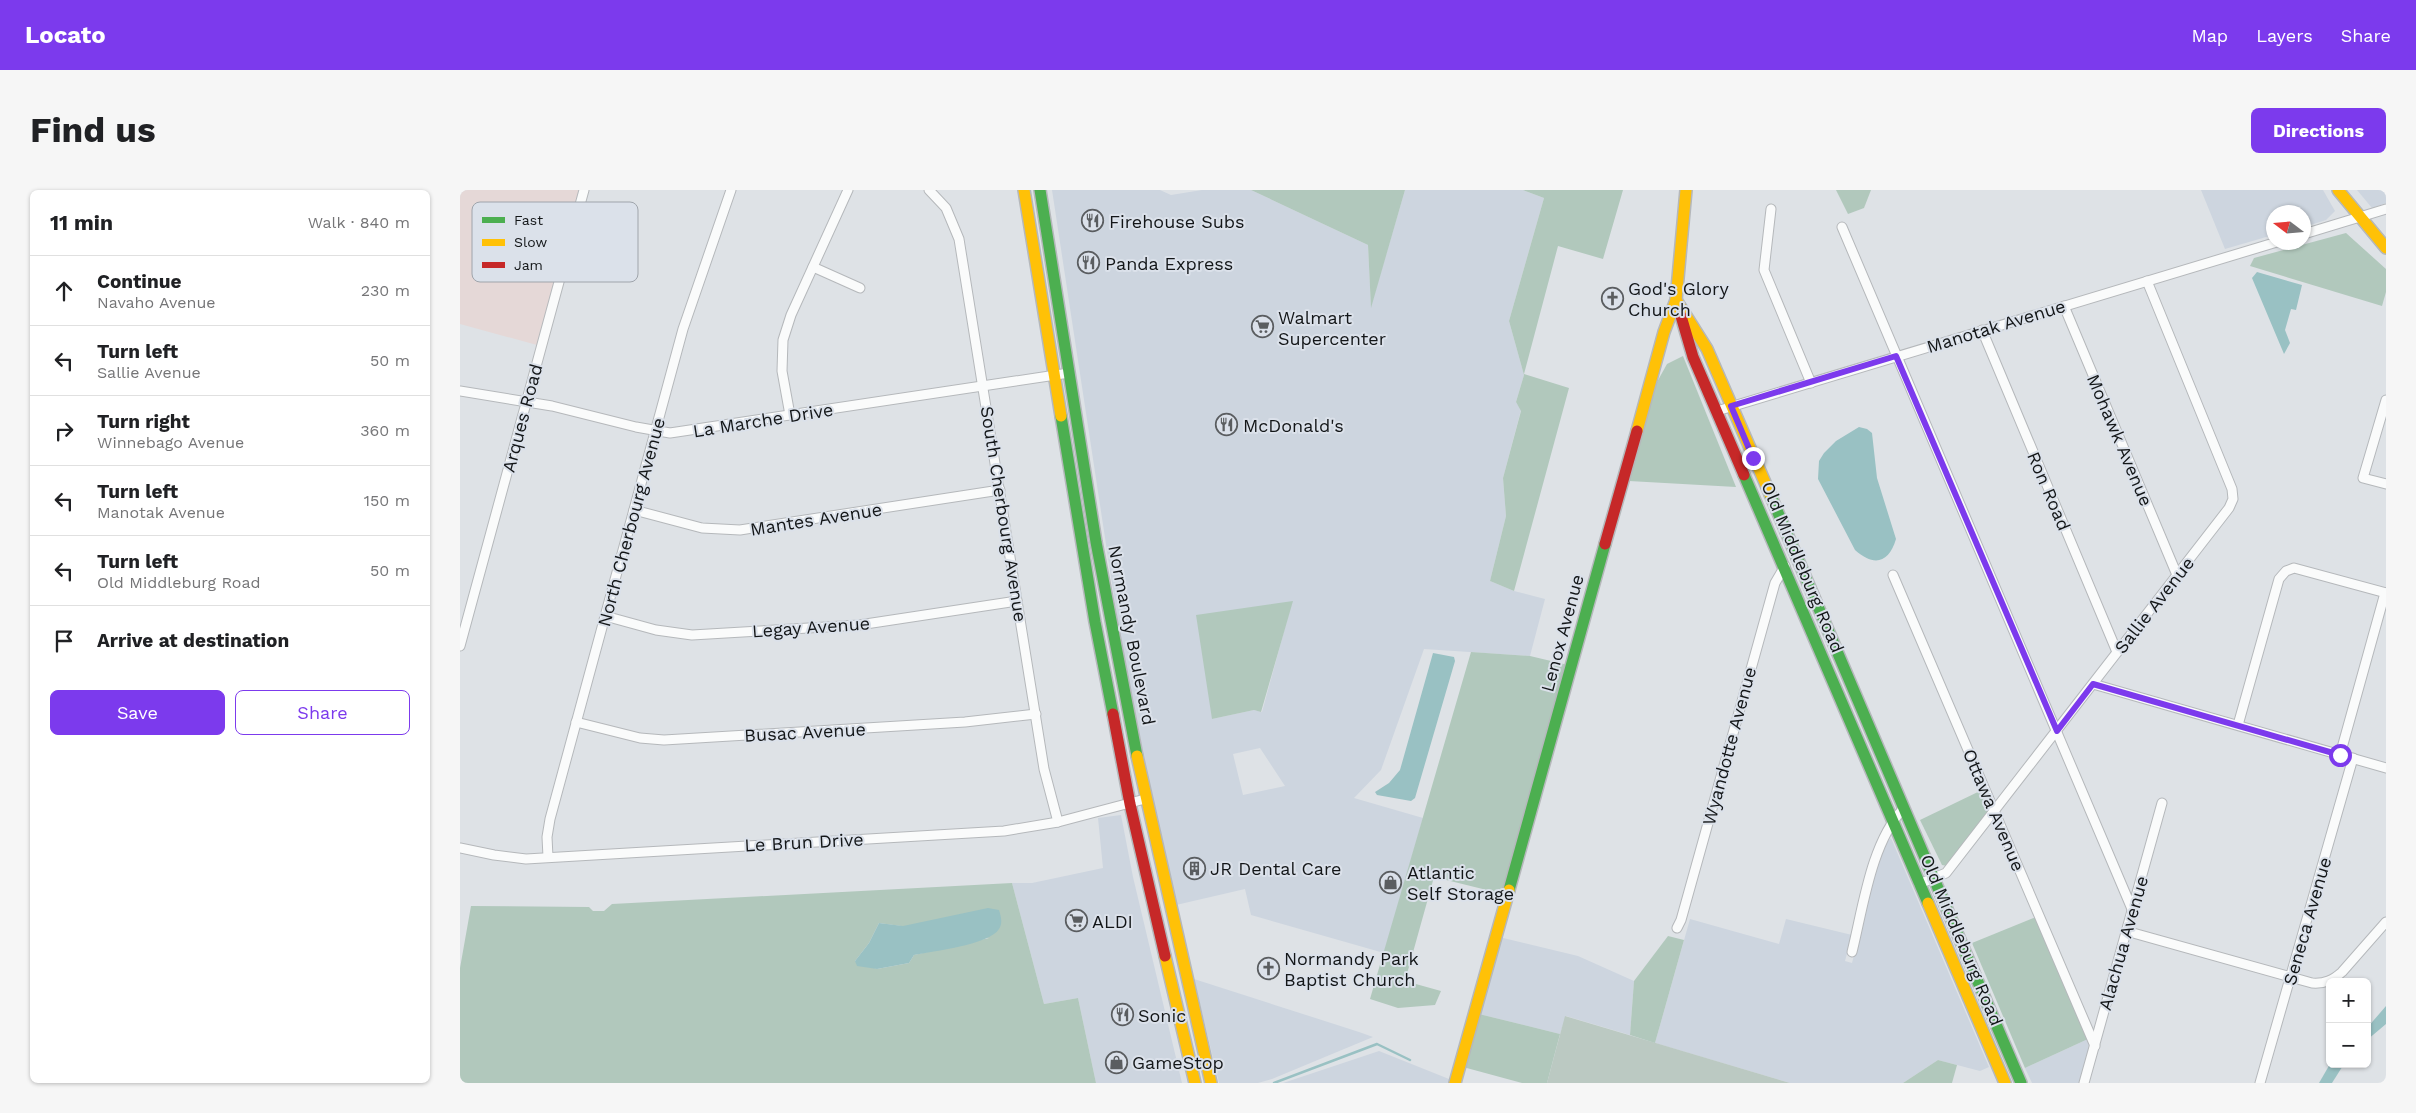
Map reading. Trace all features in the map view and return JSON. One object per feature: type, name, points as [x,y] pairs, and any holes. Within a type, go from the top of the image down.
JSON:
[{"type":"main road","name":"Normandy Boulevard","points":[[1024,190],[1094,619],[1130,804],[1195,1083]]},
{"type":"main road","name":"Normandy Boulevard","points":[[1040,190],[1096,542],[1145,799],[1211,1083]]},
{"type":"main road","name":"Lenox Avenue","points":[[1455,1083],[1664,331],[1676,300],[1686,190]]},
{"type":"main road","points":[[2338,190],[2359,218],[2386,248]]},
{"type":"main road","name":"Old Middleburg Road","points":[[1676,300],[1706,349],[1872,730],[1903,810],[2021,1083]]},
{"type":"main road","name":"Old Middleburg Road","points":[[1676,300],[1693,357],[1785,566],[2004,1083]]},
{"type":"main road","points":[[1785,566],[1794,552]]},
{"type":"main road","points":[[1831,676],[1845,670]]},
{"type":"main road","points":[[1985,1038],[1999,1031]]},
{"type":"street","name":"North Cherbourg Avenue","points":[[548,858],[547,837],[550,819],[655,431],[692,301],[731,190]]},
{"type":"street","points":[[790,416],[782,371],[783,340],[791,315],[848,190]]},
{"type":"street","name":"South Cherbourg Avenue","points":[[929,190],[946,208],[959,239],[1044,769],[1058,822]]},
{"type":"street","points":[[1771,210],[1764,270],[1811,383]]},
{"type":"street","points":[[2311,232],[2386,210]]},
{"type":"street","points":[[1842,227],[2132,909]]},
{"type":"street","name":"Manotak Avenue","points":[[1717,412],[1731,406],[2266,245]]},
{"type":"street","points":[[813,267],[860,288]]},
{"type":"street","name":"Sallie Avenue","points":[[1919,884],[1946,873],[2229,508],[2233,499],[2232,489],[2147,281]]},
{"type":"street","name":"Arques Road","points":[[460,646],[559,282]]},
{"type":"street","name":"Mohawk Avenue","points":[[2064,306],[2177,575]]},
{"type":"street","name":"Ron Road","points":[[1982,330],[2117,652]]},
{"type":"street","name":"La Marche Drive","points":[[460,391],[573,410],[655,431],[684,432],[1069,373]]},
{"type":"street","points":[[2386,400],[2363,478],[2386,484]]},
{"type":"street","name":"Mantes Avenue","points":[[634,510],[702,528],[740,530],[1000,490]]},
{"type":"street","name":"Wyandotte Avenue","points":[[1677,928],[1682,920],[1772,591],[1785,566]]},
{"type":"street","points":[[2238,725],[2279,579],[2286,571],[2294,568],[2386,593],[2340,755]]},
{"type":"street","name":"Ottawa Avenue","points":[[1893,575],[2094,1046]]},
{"type":"street","name":"Legay Avenue","points":[[605,616],[656,630],[692,635],[859,626],[1017,601]]},
{"type":"street","points":[[2093,684],[2386,768]]},
{"type":"street","name":"Busac Avenue","points":[[576,722],[640,738],[664,740],[965,722],[1036,714]]},
{"type":"street","name":"Seneca Avenue","points":[[2260,1083],[2353,758]]},
{"type":"street","name":"Le Brun Drive","points":[[460,848],[511,858],[548,858],[1004,830],[1058,822],[1145,799]]},
{"type":"street","name":"Alachua Avenue","points":[[2084,1083],[2162,803]]},
{"type":"street","points":[[1852,952],[1880,843],[1892,821],[1903,810]]},
{"type":"street","points":[[2126,931],[2317,983],[2327,982],[2336,978],[2386,922]]},
{"type":"shaded area","points":[[460,190],[579,190],[576,202],[472,202],[472,282],[554,282],[537,345],[460,324]]},
{"type":"shaded area","points":[[1052,190],[1160,190],[1171,195],[1202,190],[1251,190],[1368,245],[1371,306],[1405,190],[1523,190],[1544,198],[1509,321],[1524,375],[1516,402],[1521,410],[1503,478],[1506,516],[1490,581],[1514,591],[1545,599],[1530,656],[1424,649],[1381,770],[1354,798],[1423,818],[1384,953],[1251,915],[1245,889],[1176,905],[1120,636]],"holes":[[[1292,602],[1262,712],[1254,710],[1212,719]],[[1260,748],[1285,786],[1243,795],[1233,754]]]},
{"type":"shaded area","points":[[2201,190],[2323,190],[2335,211],[2326,220],[2311,225],[2311,205],[2266,205],[2266,237],[2225,249]]},
{"type":"shaded area","points":[[2357,190],[2386,190],[2386,203],[2372,208]]},
{"type":"shaded area","points":[[1121,815],[1133,877],[1182,1083],[1096,1083],[1078,998],[1044,1004],[1012,883],[1032,883],[1103,868],[1098,818]]},
{"type":"shaded area","points":[[1891,838],[1989,1067],[1980,1071],[1938,1060],[1903,1083],[1790,1083],[1655,1043],[1690,919],[1779,944],[1786,919],[1852,935],[1845,961],[1852,963],[1882,848]]},
{"type":"shaded area","points":[[1499,937],[1578,956],[1634,981],[1630,1035],[1566,1016],[1560,1034],[1479,1014]]},
{"type":"shaded area","points":[[1194,979],[1373,1037],[1272,1079],[1258,1083],[1219,1083]]},
{"type":"shaded area","points":[[1565,1016],[1790,1083],[1547,1083]]},
{"type":"shaded area","points":[[2088,1039],[2089,1051],[2081,1083],[2032,1083],[2025,1068]]},
{"type":"shaded area","points":[[1379,1051],[1449,1079],[1448,1083],[1283,1083]]},
{"type":"green space","points":[[1251,190],[1405,190],[1371,308],[1368,245]]},
{"type":"green space","points":[[1523,190],[1623,190],[1603,259],[1558,246],[1524,374],[1569,388],[1514,591],[1490,581],[1506,516],[1503,478],[1521,411],[1516,402],[1524,375],[1509,321],[1544,198]]},
{"type":"green space","points":[[1836,190],[1871,190],[1864,208],[1848,214]]},
{"type":"green space","points":[[2346,233],[2386,269],[2386,292],[2382,306],[2250,266],[2254,258],[2283,250],[2311,250],[2311,243]]},
{"type":"green space","points":[[1683,356],[1736,487],[1629,481],[1652,391],[1667,364]]},
{"type":"green space","points":[[1293,601],[1261,712],[1254,710],[1212,719],[1196,615]]},
{"type":"green space","points":[[1471,652],[1530,656],[1568,665],[1503,894],[1434,877],[1405,981],[1441,991],[1435,1005],[1398,1008],[1370,999]]},
{"type":"green space","points":[[1982,790],[1990,812],[1947,866],[1942,865],[1920,820]]},
{"type":"green space","points":[[1012,883],[1044,1004],[1078,998],[1096,1083],[460,1083],[460,968],[471,906],[589,907],[593,911],[604,911],[612,904]],"holes":[[[879,923],[989,938],[914,955],[909,963],[877,969],[855,961],[869,943]]]},
{"type":"green space","points":[[2036,917],[2088,1039],[2025,1068],[1972,943]]},
{"type":"green space","points":[[1668,936],[1684,940],[1655,1043],[1630,1035],[1634,981]]},
{"type":"green space","points":[[1479,1014],[1560,1034],[1547,1083],[1522,1083],[1463,1067]]},
{"type":"green space","points":[[1938,1060],[1957,1065],[1952,1083],[1903,1083]]},
{"type":"water","points":[[2257,272],[2302,285],[2296,310],[2291,309],[2285,330],[2290,343],[2284,354],[2252,278]]},
{"type":"water","points":[[1859,427],[1867,429],[1872,433],[1877,478],[1896,539],[1889,553],[1880,560],[1868,559],[1855,550],[1818,479],[1819,461],[1824,453],[1836,441]]},
{"type":"water","points":[[1433,653],[1454,657],[1455,661],[1415,798],[1411,801],[1377,795],[1375,792],[1389,783],[1400,770]]},
{"type":"water","points":[[988,908],[999,910],[1001,922],[999,929],[993,935],[984,939],[914,955],[909,963],[877,969],[857,966],[855,961],[869,943],[879,923],[903,926]]},
{"type":"water","points":[[2386,1006],[2386,1024],[2371,1037],[2371,1023]]},
{"type":"water","points":[[2328,1068],[2341,1068],[2332,1083],[2319,1083]]},
{"type":"waterway","points":[[1274,1083],[1377,1044],[1410,1060]]},
{"type":"traffic: fast","points":[[1040,190],[1096,542],[1137,756]]},
{"type":"traffic: fast","points":[[1061,416],[1095,622],[1113,714]]},
{"type":"traffic: fast","points":[[1744,475],[1928,903]]},
{"type":"traffic: fast","points":[[1770,494],[2021,1083]]},
{"type":"traffic: fast","points":[[1509,890],[1605,544]]},
{"type":"traffic: slow","points":[[1024,190],[1061,416]]},
{"type":"traffic: slow","points":[[1637,431],[1664,332],[1676,300],[1686,190]]},
{"type":"traffic: slow","points":[[2338,190],[2386,248]]},
{"type":"traffic: slow","points":[[1676,300],[1707,349],[1770,494]]},
{"type":"traffic: slow","points":[[1137,756],[1211,1083]]},
{"type":"traffic: slow","points":[[1455,1083],[1509,890]]},
{"type":"traffic: slow","points":[[1928,903],[2005,1083]]},
{"type":"traffic: slow","points":[[1165,956],[1195,1083]]},
{"type":"traffic: jam","points":[[1681,316],[1693,357],[1744,475]]},
{"type":"traffic: jam","points":[[1605,544],[1637,431]]},
{"type":"traffic: jam","points":[[1113,714],[1130,804],[1165,956]]},
{"type":"place","name":"Firehouse Subs","points":[[1093,221]]},
{"type":"place","name":"Panda Express","points":[[1089,263]]},
{"type":"place","name":"God's Glory Church","points":[[1612,298]]},
{"type":"place","name":"Walmart Supercenter","points":[[1262,327]]},
{"type":"place","name":"McDonald's","points":[[1227,425]]},
{"type":"place","name":"JR Dental Care","points":[[1194,868]]},
{"type":"place","name":"Atlantic Self Storage","points":[[1391,882]]},
{"type":"place","name":"ALDI","points":[[1076,921]]},
{"type":"place","name":"Normandy Park Baptist Church","points":[[1268,968]]},
{"type":"place","name":"Sonic","points":[[1122,1015]]},
{"type":"place","name":"GameStop","points":[[1116,1062]]},
{"type":"route","points":[[1753,458],[1731,406],[1896,356],[2057,731],[2093,684],[2340,755]]}]
